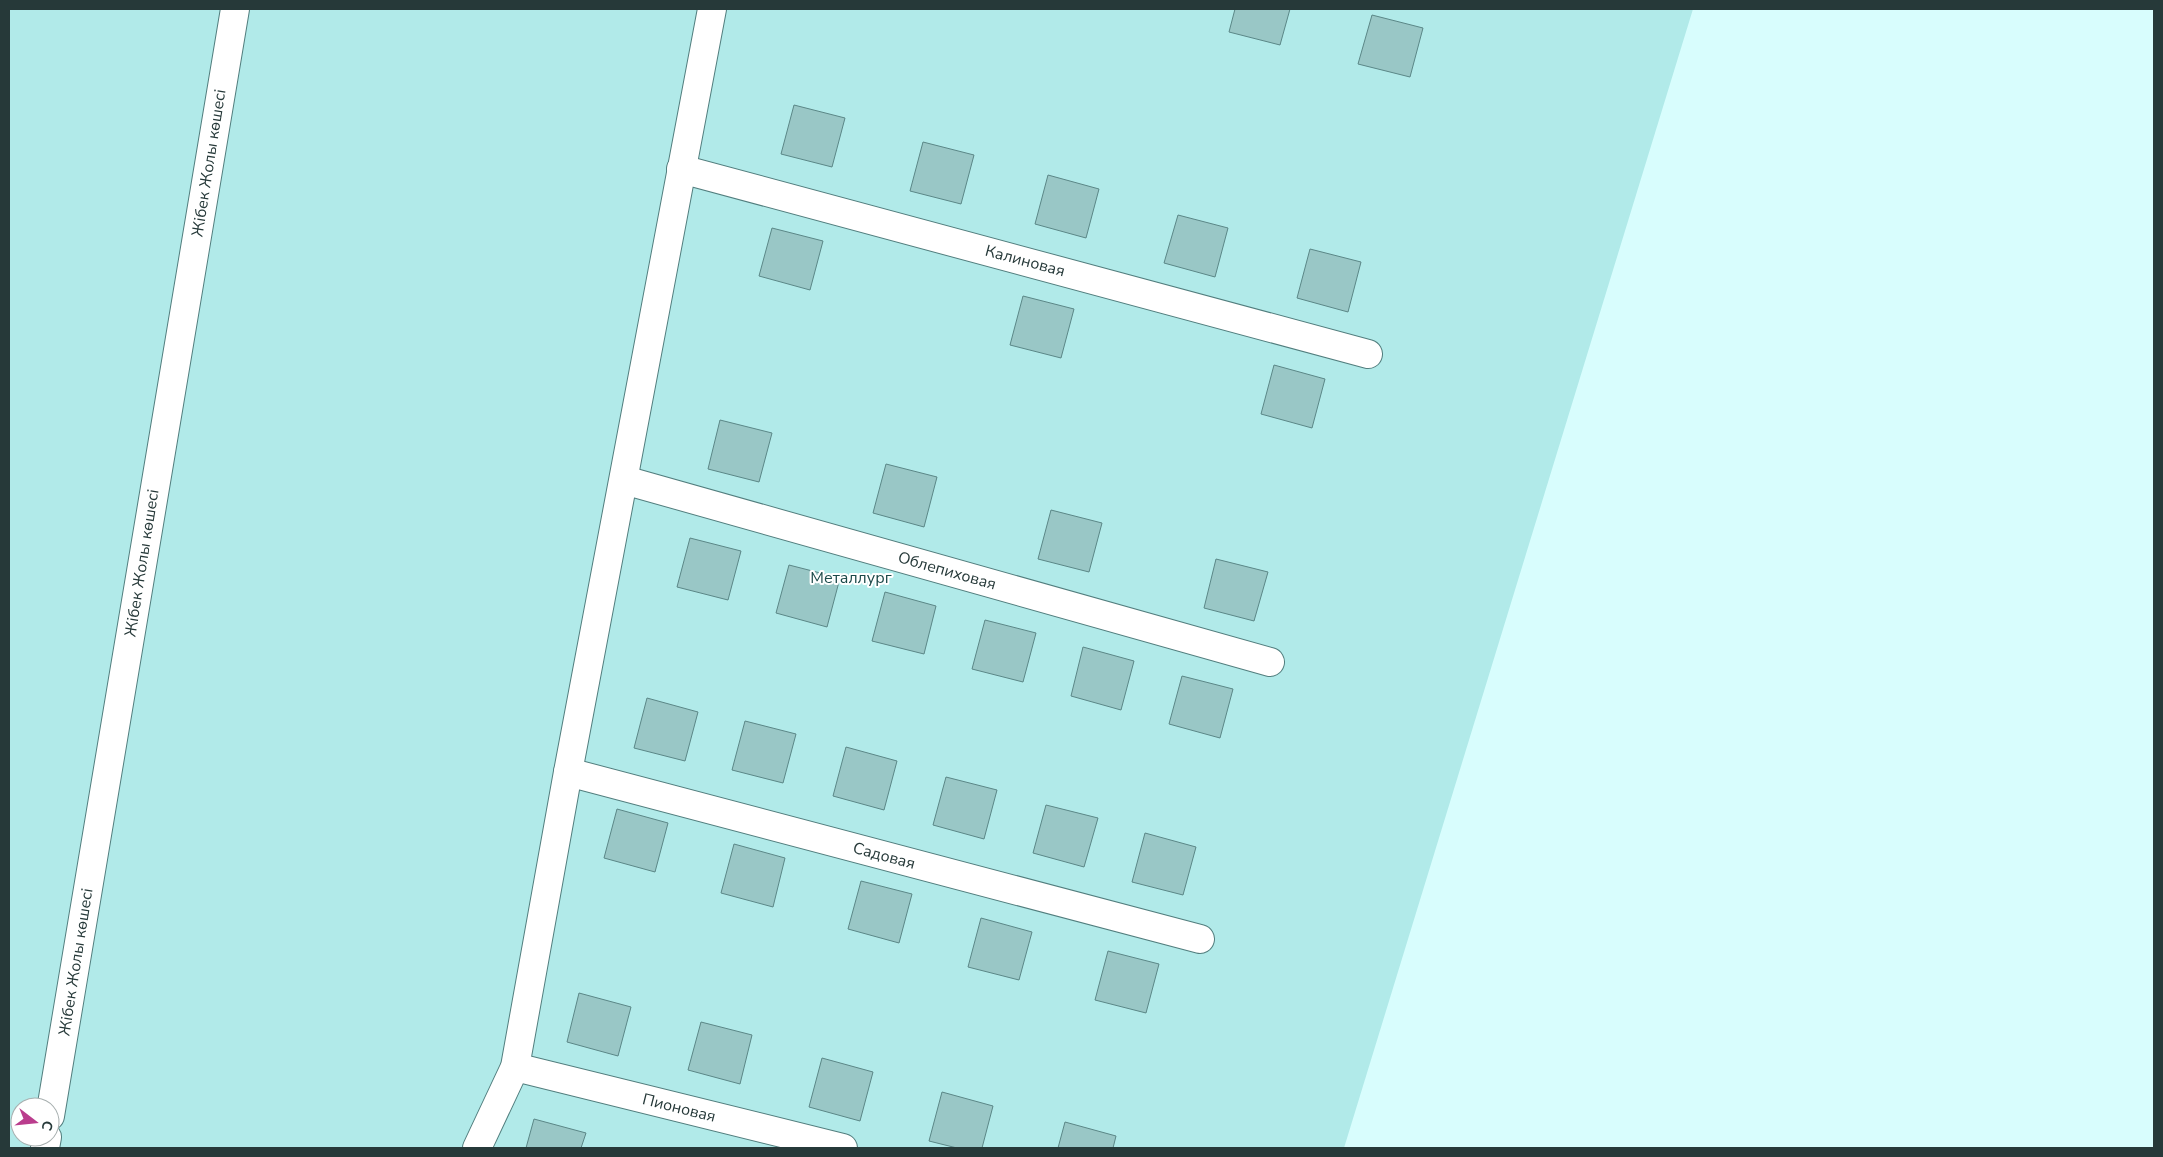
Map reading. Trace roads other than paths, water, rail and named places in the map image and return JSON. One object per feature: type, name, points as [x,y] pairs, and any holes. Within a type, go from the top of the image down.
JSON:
[{"type":"main road","name":"Жібек Жолы көшесі","points":[[53,1097],[235,9]]},
{"type":"main road","points":[[477,1148],[515,1067],[568,772],[712,9]]},
{"type":"main road","name":"Калиновая","points":[[682,169],[1368,354]]},
{"type":"main road","name":"Облепиховая","points":[[624,480],[1270,662]]},
{"type":"main road","name":"Садовая","points":[[568,772],[1200,939]]},
{"type":"main road","name":"Пионовая","points":[[515,1067],[843,1148]]},
{"type":"park label","name":"Металлург","points":[[851,578]]}]
